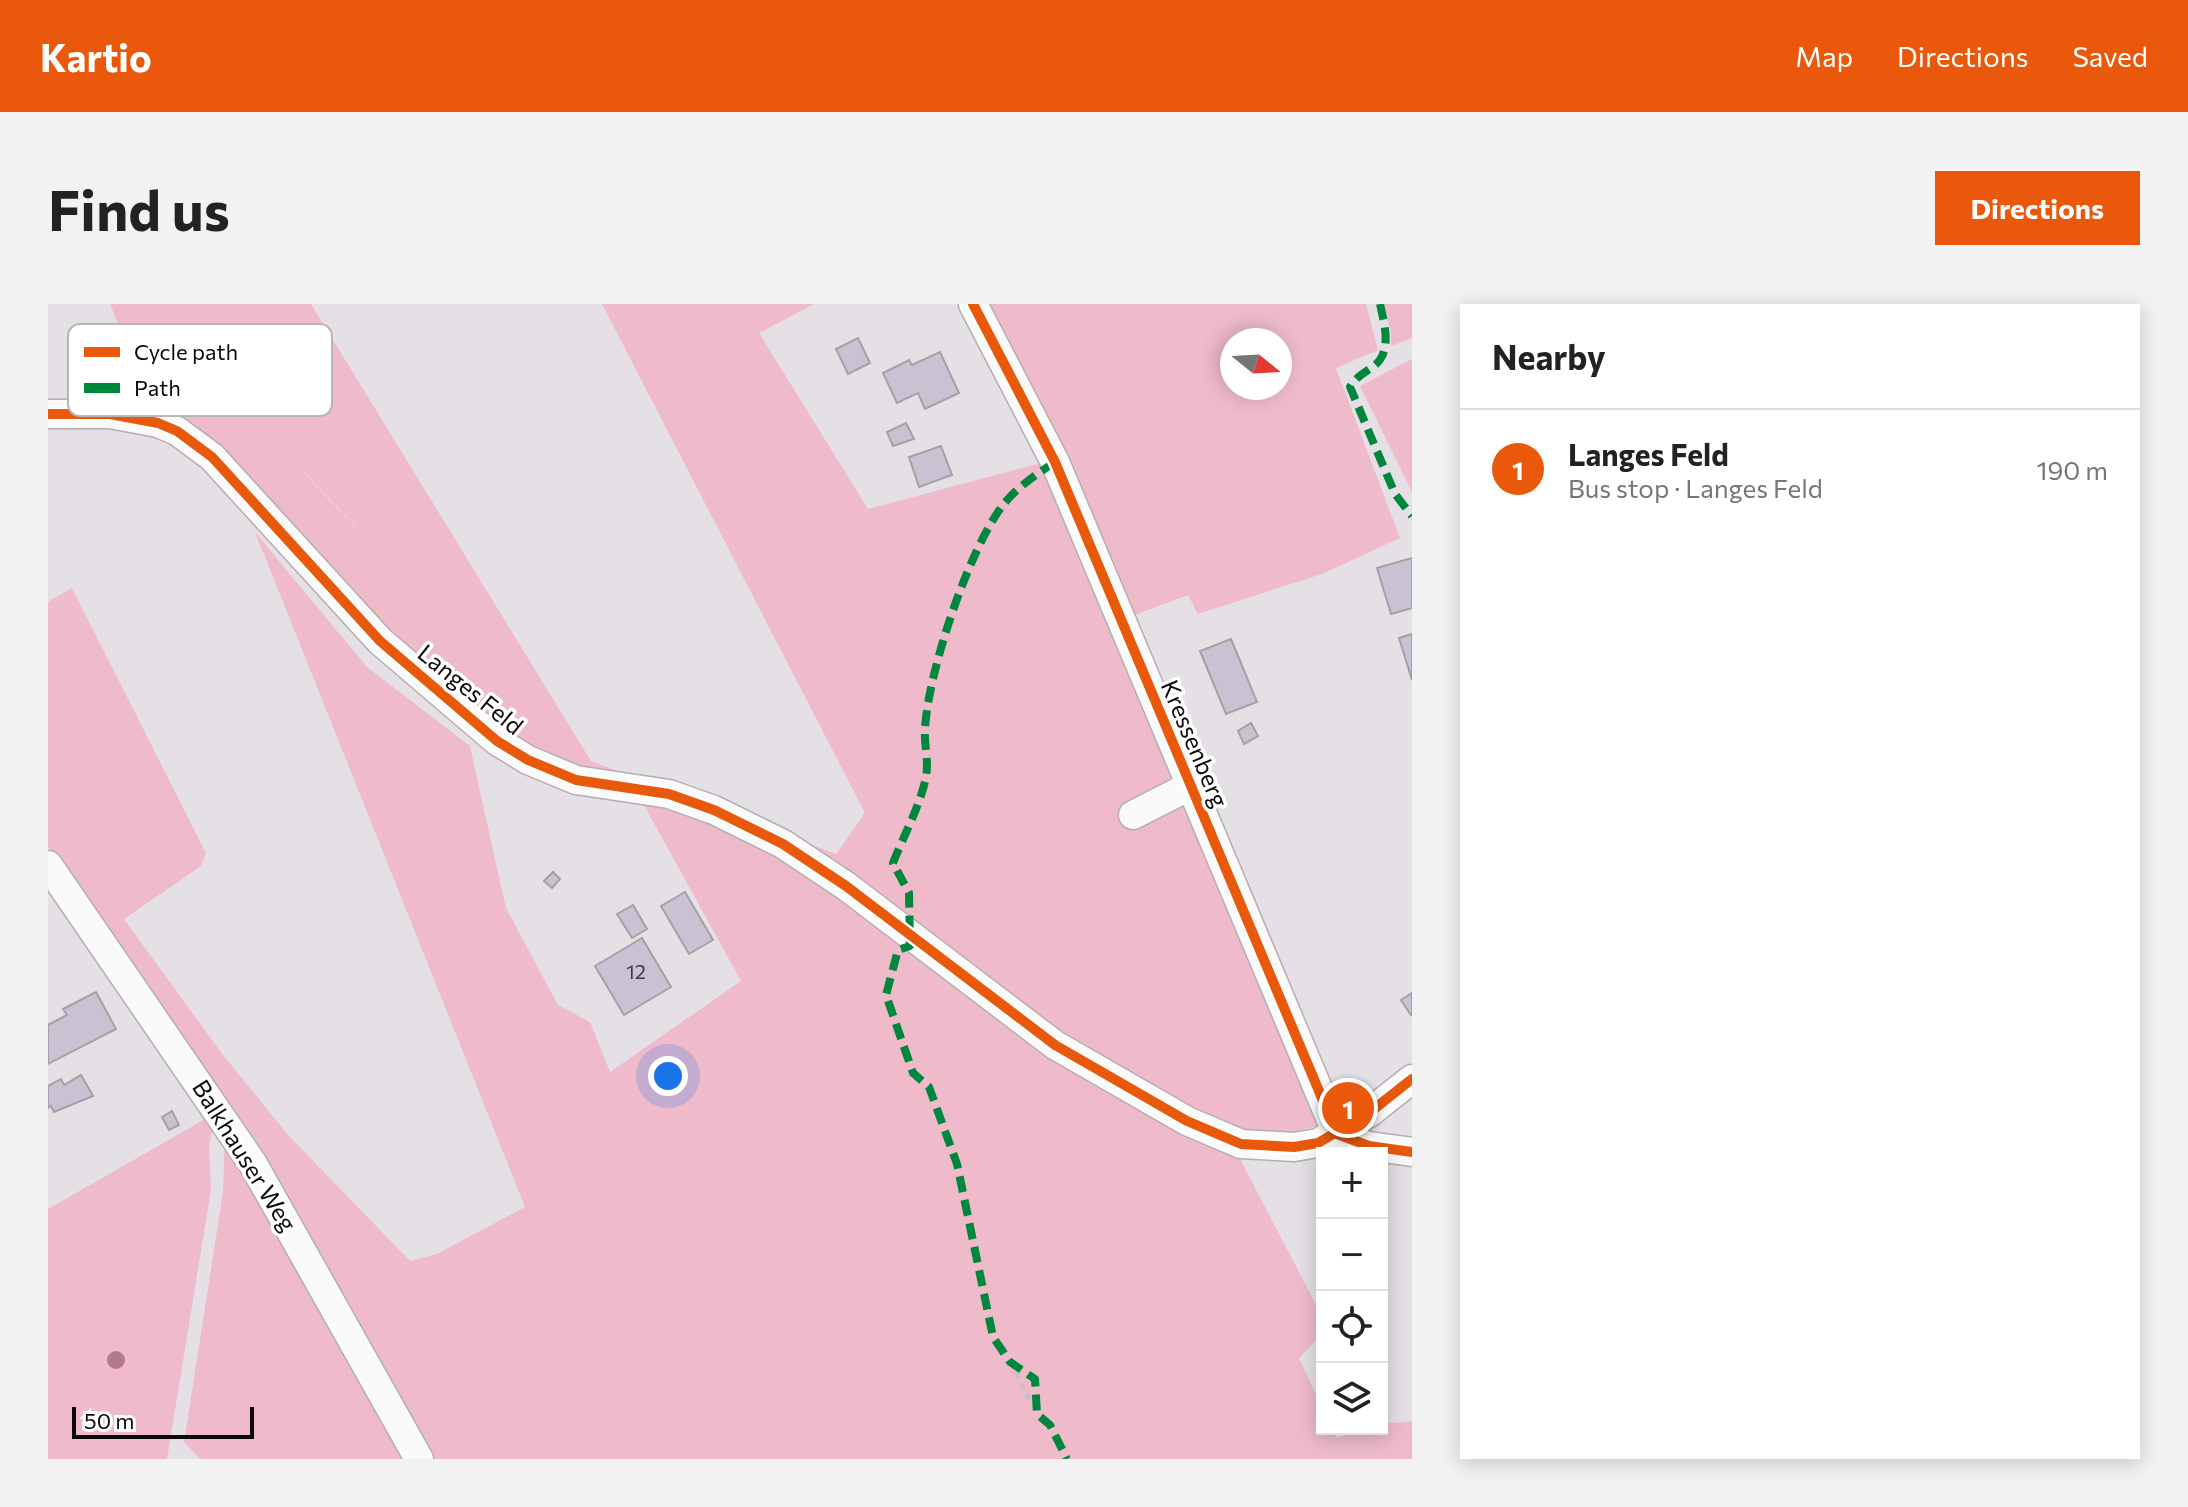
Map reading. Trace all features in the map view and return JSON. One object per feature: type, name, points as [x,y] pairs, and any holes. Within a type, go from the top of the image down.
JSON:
[{"type":"street","name":"Kressenberg","points":[[973,304],[1055,462],[1190,786],[1270,967],[1337,1134]]},
{"type":"street","name":"Langes Feld","points":[[122,416],[177,431],[196,443],[380,641],[462,715],[528,760],[576,780],[669,794],[714,810],[783,844],[846,886],[1055,1045],[1224,1138],[1262,1147],[1318,1143],[1337,1134],[1412,1079]]},
{"type":"street","points":[[1133,815],[1190,786]]},
{"type":"street","name":"Balkhauser Weg","points":[[48,865],[253,1164],[419,1459]]},
{"type":"street","points":[[1337,1134],[1369,1146],[1412,1152]]},
{"type":"path","points":[[1010,1362],[1037,1414]]},
{"type":"shaded area","points":[[110,304],[311,304],[323,324],[118,324]]},
{"type":"shaded area","points":[[602,304],[814,304],[759,333],[868,509],[1048,461],[1324,1125],[1291,1132],[1229,1138],[1316,1305],[1316,1340],[1299,1358],[1316,1394],[1316,1435],[1335,1435],[1337,1438],[1346,1435],[1388,1435],[1388,1423],[1412,1421],[1412,1459],[431,1459],[258,1144],[100,929],[48,846],[48,602],[72,588],[206,853],[201,866],[124,919],[223,1055],[289,1136],[410,1261],[437,1254],[525,1207],[255,532],[367,667],[470,746],[506,908],[558,1005],[590,1022],[610,1072],[741,981],[634,787],[547,761],[489,727],[387,636],[210,440],[113,416],[332,416],[332,338],[591,761],[836,854],[865,813]],"holes":[[[302,470],[465,642],[302,471]]]},
{"type":"shaded area","points":[[986,304],[1366,304],[1378,350],[1336,368],[1400,538],[1322,574],[1198,614],[1188,595],[1127,618],[1037,396]]},
{"type":"shaded area","points":[[1383,304],[1412,304],[1412,338],[1391,346],[1391,332]]},
{"type":"shaded area","points":[[1412,359],[1412,492],[1360,386]]},
{"type":"shaded area","points":[[207,1118],[214,1124],[209,1145],[211,1190],[167,1459],[48,1459],[48,1209]]},
{"type":"shaded area","points":[[225,1135],[406,1459],[200,1459],[184,1442],[223,1192]]},
{"type":"building","points":[[858,338],[870,363],[848,374],[836,349]]},
{"type":"building","points":[[940,352],[959,393],[925,409],[918,393],[897,403],[883,373],[909,360],[912,365]]},
{"type":"building","points":[[906,423],[914,439],[893,446],[887,432]]},
{"type":"building","points":[[941,446],[952,475],[919,487],[909,457]]},
{"type":"building","points":[[1412,558],[1412,608],[1391,614],[1377,568]]},
{"type":"building","points":[[1412,634],[1412,680],[1399,638]]},
{"type":"building","points":[[1231,639],[1257,702],[1226,714],[1200,651]]},
{"type":"building","points":[[1251,723],[1258,736],[1244,744],[1238,731]]},
{"type":"building","points":[[553,872],[560,879],[552,888],[544,881]]},
{"type":"building","points":[[685,892],[713,940],[689,954],[661,906]]},
{"type":"building","points":[[633,905],[647,929],[632,938],[617,914]]},
{"type":"building","points":[[642,938],[671,987],[624,1015],[595,966]]},
{"type":"building","points":[[96,992],[116,1029],[48,1064],[48,1025],[67,1015],[63,1009]]},
{"type":"building","points":[[1412,993],[1412,1014],[1411,1015],[1401,1000]]},
{"type":"building","points":[[81,1075],[93,1096],[54,1112],[51,1106],[48,1108],[48,1086],[61,1079],[64,1085]]},
{"type":"building","points":[[172,1111],[179,1125],[169,1130],[162,1117]]},
{"type":"marked path","points":[[1380,304],[1386,336],[1384,353],[1350,387],[1395,494],[1412,516]]},
{"type":"marked path","points":[[1055,462],[1014,492],[1003,505],[977,551],[952,612],[928,705],[926,777],[916,810],[893,863],[909,893],[910,946],[898,950],[886,995],[913,1073],[929,1087],[957,1164],[993,1337],[1010,1362],[1035,1379],[1037,1414],[1050,1425],[1067,1459]]},
{"type":"cycle path","points":[[973,304],[1055,462],[1337,1134],[1369,1146],[1412,1152]]},
{"type":"cycle path","points":[[48,414],[68,414]]},
{"type":"cycle path","points":[[121,416],[158,423],[177,431],[212,457],[380,641],[497,741],[528,760],[576,780],[669,794],[714,810],[783,844],[846,886],[1055,1045],[1187,1121],[1241,1144],[1294,1147],[1318,1143],[1369,1113],[1412,1079]]},
{"type":"place","name":"Langes Feld","points":[[1348,1108]]}]
